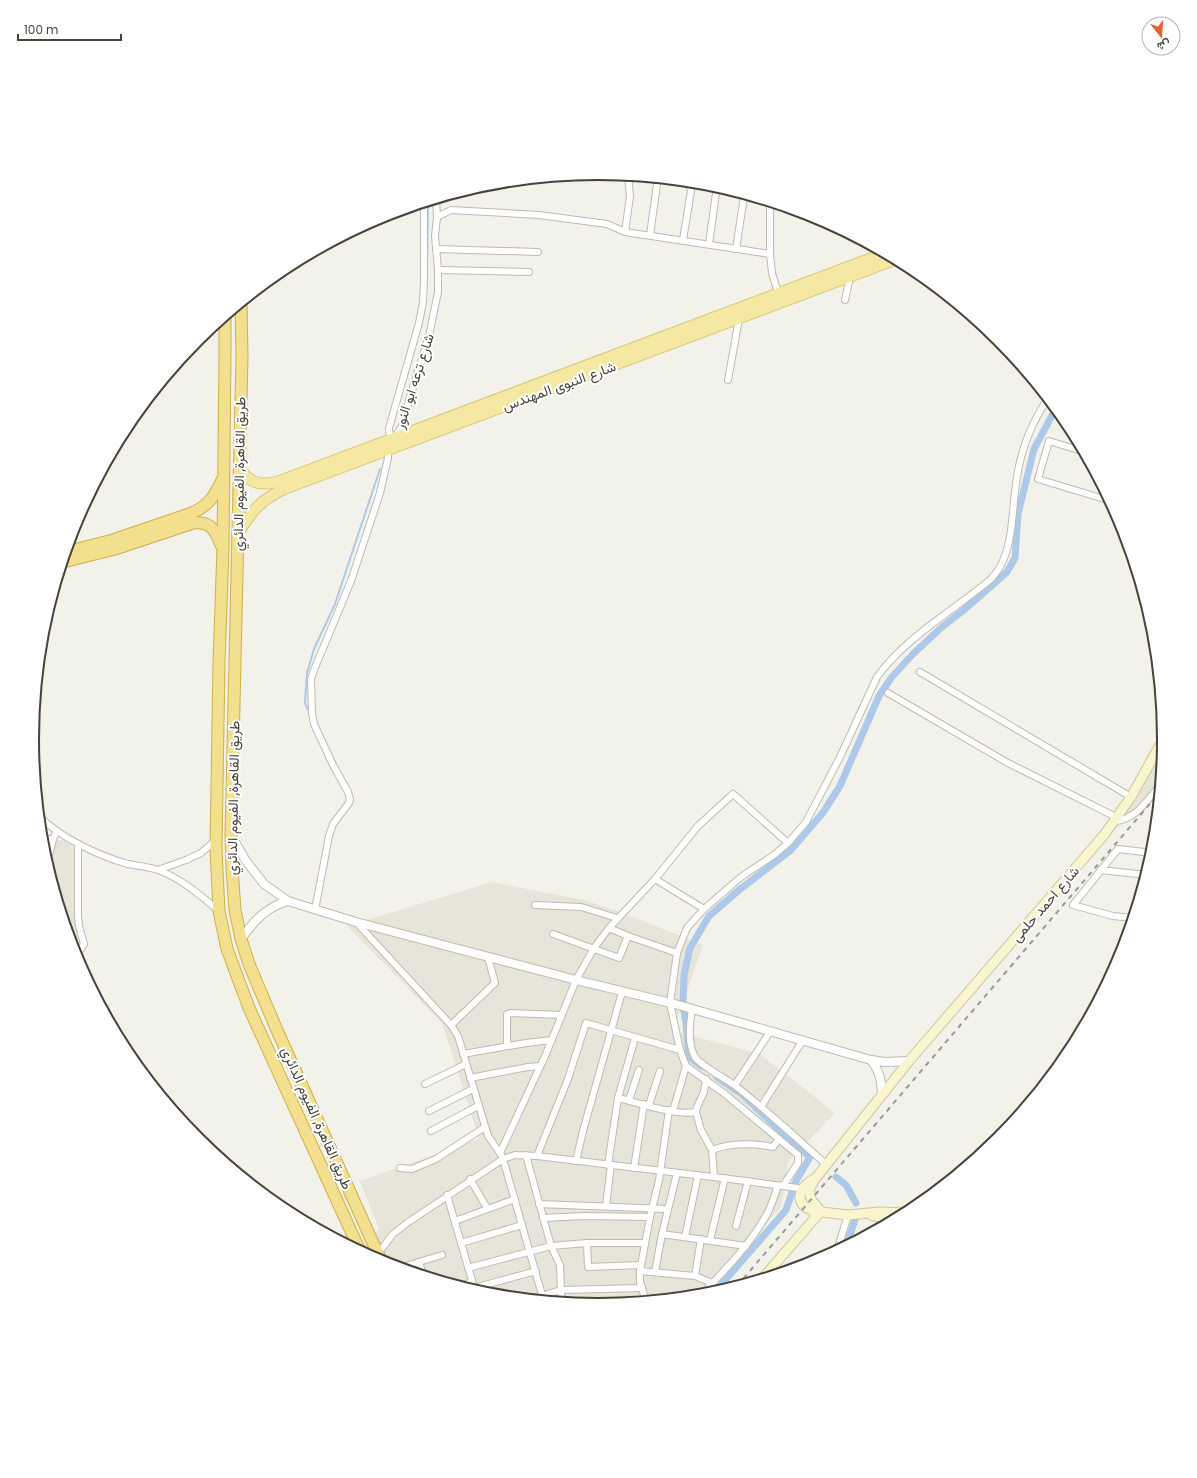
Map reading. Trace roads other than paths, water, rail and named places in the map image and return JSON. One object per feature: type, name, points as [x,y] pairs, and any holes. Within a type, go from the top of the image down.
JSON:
[{"type":"highway","name":"طريق القاهرة, الفيوم الدائري","points":[[240,310],[241,396],[231,835],[235,910],[241,939],[259,990],[378,1253]]},
{"type":"highway","name":"طريق القاهرة, الفيوم الدائري","points":[[225,323],[223,548],[219,662],[216,840],[219,911],[224,937],[232,965],[249,1008],[357,1244]]},
{"type":"highway","points":[[225,395],[241,396]]},
{"type":"highway","points":[[72,551],[93,546],[144,530],[202,509],[215,495],[223,478]]},
{"type":"highway","points":[[68,561],[115,549],[200,522],[211,526],[223,548]]},
{"type":"highway","points":[[219,662],[235,662]]},
{"type":"highway","points":[[298,1115],[312,1108]]},
{"type":"main road","name":"شارع النبوى المهندس","points":[[237,535],[261,502],[284,489],[388,450],[778,293],[880,255]]},
{"type":"main road","name":"شارع النبوى المهندس","points":[[239,467],[248,479],[254,482],[277,482],[390,440],[739,319],[891,262]]},
{"type":"main road","points":[[388,450],[390,440]]},
{"type":"main road","name":"شارع احمد حلمى","points":[[803,1189],[815,1179],[827,1165],[909,1061],[1091,852],[1116,820],[1131,797],[1158,749]]},
{"type":"main road","points":[[803,1189],[800,1196],[802,1203],[811,1210],[848,1215],[880,1212],[896,1213]]},
{"type":"main road","points":[[768,1272],[821,1211]]},
{"type":"main road","points":[[866,1213],[879,1218],[887,1218]]},
{"type":"street","points":[[625,232],[630,196],[629,181]]},
{"type":"street","points":[[650,235],[657,184]]},
{"type":"street","points":[[684,240],[690,191],[689,187]]},
{"type":"street","points":[[709,244],[716,192]]},
{"type":"street","points":[[736,249],[744,199]]},
{"type":"street","name":"شارع ترعه ابو النور","points":[[390,440],[401,428],[429,336],[438,292],[438,270],[434,236],[437,217],[436,204]]},
{"type":"street","points":[[770,207],[770,254],[772,272],[778,293]]},
{"type":"street","name":"شارع ترعه ابو النور","points":[[390,440],[389,428],[419,323],[423,302],[424,208]]},
{"type":"street","points":[[437,217],[451,210],[539,214],[607,224],[625,232],[770,254]]},
{"type":"street","points":[[436,249],[538,252]]},
{"type":"street","points":[[438,270],[529,272]]},
{"type":"street","points":[[845,300],[850,277]]},
{"type":"street","points":[[728,380],[739,319]]},
{"type":"street","points":[[707,1288],[746,1246],[767,1214],[799,1159],[793,1150],[779,1138],[706,1079],[686,1066],[680,1050],[673,1003],[677,953],[687,928],[704,909],[741,877],[774,855],[788,843],[806,822],[840,757],[877,677],[885,666],[914,639],[991,579],[1000,567],[1010,535],[1017,476],[1024,447],[1032,426],[1046,403]]},
{"type":"street","points":[[1077,450],[1049,441],[1038,479],[1103,499]]},
{"type":"street","points":[[315,910],[329,836],[333,824],[349,804],[350,799],[314,724],[312,713],[311,679],[352,581],[380,493],[388,458],[388,450]]},
{"type":"street","points":[[920,672],[1131,797]]},
{"type":"street","points":[[888,692],[1008,763],[1116,820],[1126,820],[1132,816],[1155,790]]},
{"type":"street","points":[[382,1255],[392,1235],[502,1156],[576,980],[594,948],[609,928],[655,879],[698,826],[732,794],[788,843]]},
{"type":"street","points":[[46,822],[57,831],[78,844],[96,852],[128,864],[158,870],[184,883],[219,911]]},
{"type":"street","points":[[50,848],[52,839],[57,831]]},
{"type":"street","points":[[231,835],[246,861],[264,884],[288,901],[356,922],[488,957],[622,992],[673,1003],[871,1060],[890,1062],[909,1061]]},
{"type":"street","points":[[158,870],[201,853],[216,840]]},
{"type":"street","points":[[78,844],[78,916],[84,944],[81,949]]},
{"type":"street","points":[[1128,918],[1113,916],[1073,905],[1118,849],[1146,852]]},
{"type":"street","points":[[1102,870],[1141,874]]},
{"type":"street","points":[[655,879],[704,909]]},
{"type":"street","points":[[241,939],[263,913],[271,907],[288,901]]},
{"type":"street","points":[[535,905],[581,907],[618,918]]},
{"type":"street","points":[[356,922],[451,1025],[458,1036],[488,1136],[502,1156],[542,1295],[561,1290],[642,1288]]},
{"type":"street","points":[[609,928],[677,953]]},
{"type":"street","points":[[553,934],[619,958],[628,936]]},
{"type":"street","points":[[451,1025],[495,983],[488,957]]},
{"type":"street","points":[[576,1161],[622,992]]},
{"type":"street","points":[[689,1008],[691,1040],[696,1058],[735,1085],[827,1165]]},
{"type":"street","points":[[507,1046],[507,1014],[562,1015]]},
{"type":"street","points":[[537,1156],[568,1079],[586,1024],[680,1050]]},
{"type":"street","points":[[735,1085],[770,1032]]},
{"type":"street","points":[[606,1206],[618,1098],[635,1038]]},
{"type":"street","points":[[464,1054],[552,1040]]},
{"type":"street","points":[[761,1107],[803,1040]]},
{"type":"street","points":[[871,1060],[881,1077],[882,1094]]},
{"type":"street","points":[[425,1084],[466,1064]]},
{"type":"street","points":[[470,1078],[540,1066]]},
{"type":"street","points":[[645,1296],[640,1282],[640,1268],[661,1171],[671,1110],[686,1066]]},
{"type":"street","points":[[629,1100],[639,1070]]},
{"type":"street","points":[[634,1168],[646,1105],[660,1071]]},
{"type":"street","points":[[706,1079],[704,1092],[696,1108],[696,1112],[701,1130],[712,1150],[714,1177]]},
{"type":"street","points":[[429,1110],[473,1089]]},
{"type":"street","points":[[618,1098],[671,1110],[690,1113],[696,1112]]},
{"type":"street","points":[[431,1131],[478,1106]]},
{"type":"street","points":[[400,1168],[412,1169],[436,1159],[485,1127]]},
{"type":"street","points":[[712,1150],[738,1144],[773,1147],[779,1138]]},
{"type":"street","points":[[526,1155],[551,1246],[560,1265],[561,1297]]},
{"type":"street","points":[[502,1156],[537,1156],[725,1178],[803,1189]]},
{"type":"street","points":[[655,1272],[667,1209],[677,1173]]},
{"type":"street","points":[[685,1237],[698,1175]]},
{"type":"street","points":[[710,1240],[725,1178]]},
{"type":"street","points":[[470,1179],[487,1208]]},
{"type":"street","points":[[736,1226],[748,1181]]},
{"type":"street","points":[[446,1195],[473,1284]]},
{"type":"street","points":[[455,1221],[515,1199]]},
{"type":"street","points":[[540,1204],[652,1207],[667,1209]]},
{"type":"street","points":[[839,1244],[848,1215]]},
{"type":"street","points":[[543,1218],[584,1216],[650,1217]]},
{"type":"street","points":[[461,1243],[522,1225]]},
{"type":"street","points":[[662,1234],[746,1246]]},
{"type":"street","points":[[695,1276],[701,1239]]},
{"type":"street","points":[[587,1243],[588,1267],[640,1268],[655,1272],[695,1276],[712,1283]]},
{"type":"street","points":[[468,1268],[551,1246],[587,1243],[645,1243]]},
{"type":"street","points":[[409,1265],[442,1255]]},
{"type":"street","points":[[419,1262],[421,1270]]},
{"type":"street","points":[[480,1286],[536,1271]]},
{"type":"waterway","points":[[427,268],[428,206]]},
{"type":"waterway","points":[[701,1066],[689,1057],[683,1005],[684,975],[690,948],[709,916],[739,890],[790,851],[822,814],[840,786],[879,696],[891,678],[913,654],[942,627],[1007,572],[1015,558],[1018,514],[1034,449],[1053,413]]},
{"type":"waterway","points":[[308,710],[305,703],[307,673],[314,649],[335,604],[380,469]]},
{"type":"waterway","points":[[717,1077],[742,1094],[810,1157],[796,1181],[786,1210],[721,1285]]},
{"type":"waterway","points":[[836,1177],[846,1185],[856,1203]]},
{"type":"waterway","points":[[848,1240],[855,1220]]},
{"type":"railway","points":[[743,1279],[1155,798]]}]
